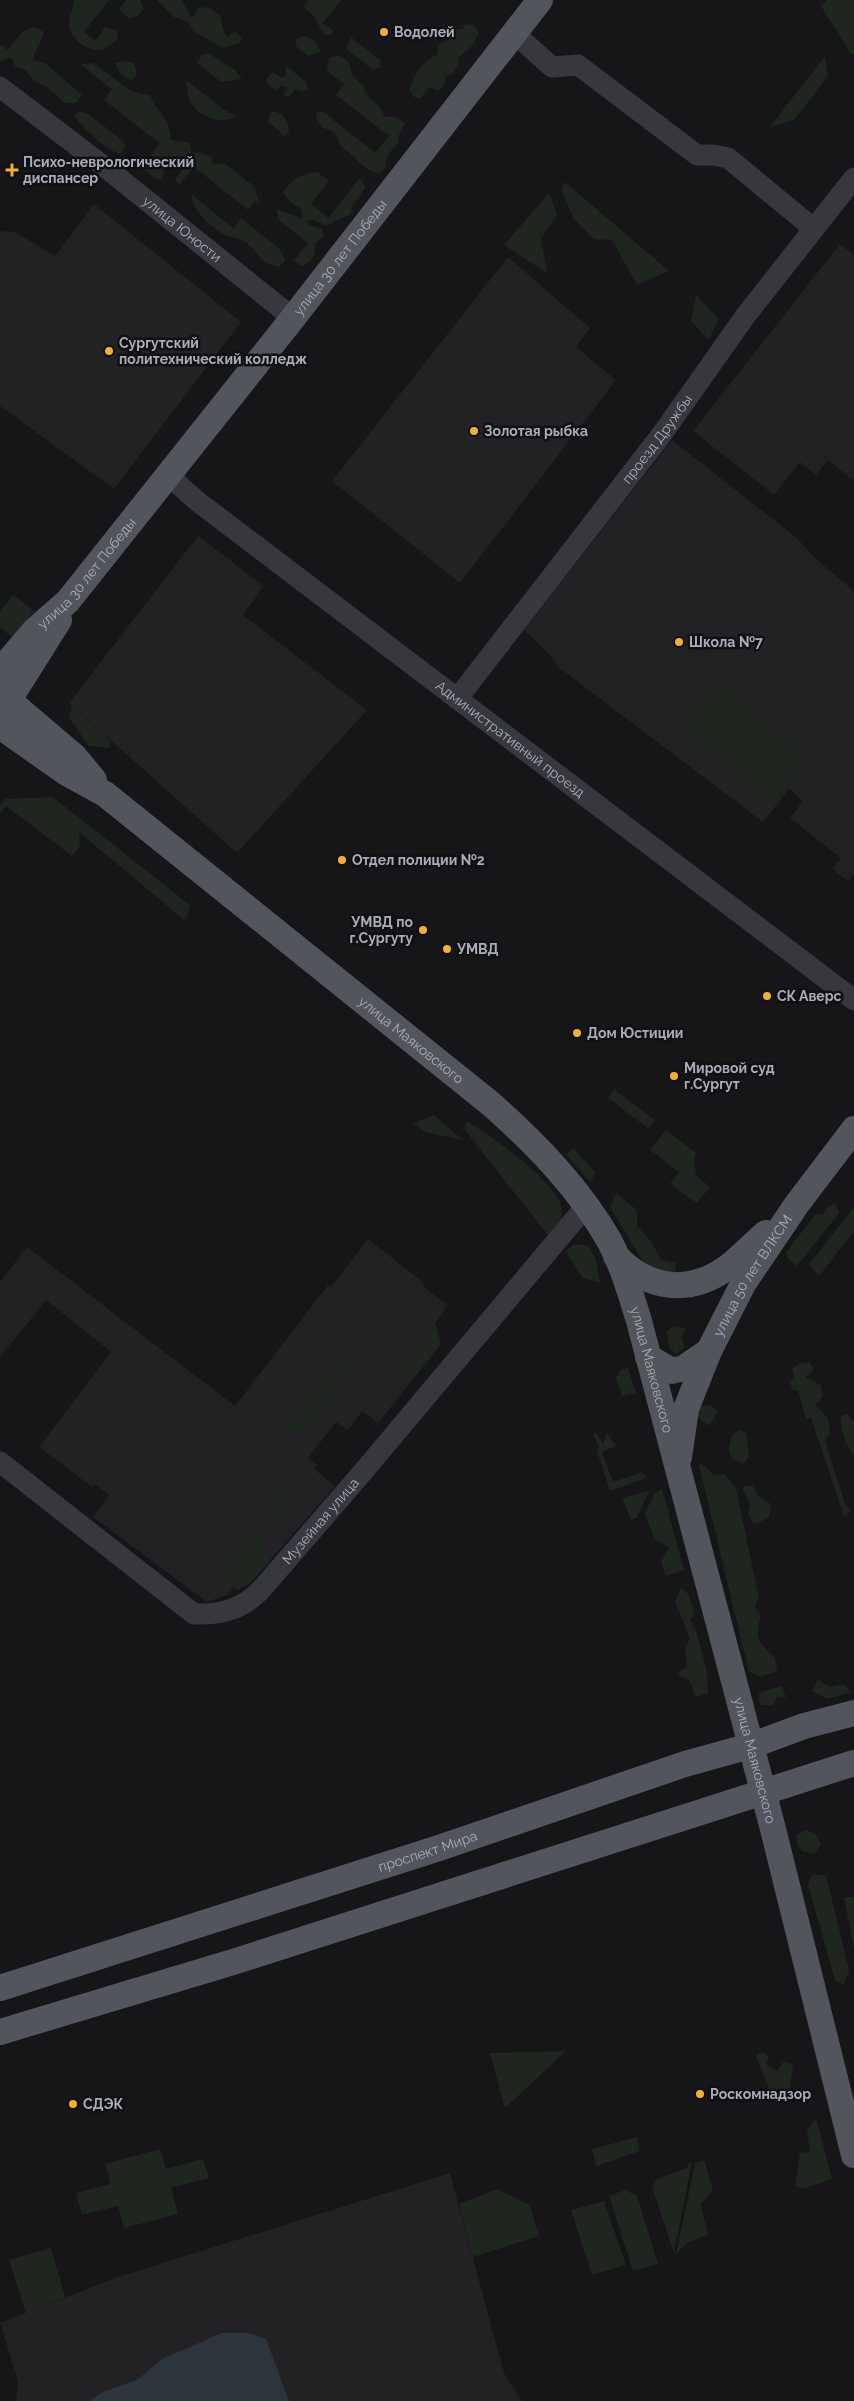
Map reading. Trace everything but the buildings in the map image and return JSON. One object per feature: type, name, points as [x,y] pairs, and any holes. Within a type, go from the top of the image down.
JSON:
[{"type":"main road","name":"улица 30 лет Победы","points":[[0,671],[35,630],[68,601],[293,318],[540,0]]},
{"type":"main road","name":"улица Маяковского","points":[[68,601],[48,639],[3,703],[76,757],[105,794]]},
{"type":"main road","name":"улица Маяковского","points":[[0,726],[65,772],[105,794],[491,1104],[525,1134],[586,1206],[616,1256],[636,1314],[648,1357],[763,1794],[854,2155]]},
{"type":"main road","name":"улица 50 лет ВЛКСМ","points":[[677,1470],[686,1409],[709,1351],[743,1284],[798,1204],[854,1128]]},
{"type":"main road","name":"улица 50 лет ВЛКСМ","points":[[616,1256],[631,1272],[655,1282],[676,1285],[699,1282],[729,1266],[798,1204]]},
{"type":"main road","name":"улица 50 лет ВЛКСМ","points":[[648,1357],[658,1365],[672,1371],[684,1368],[709,1351]]},
{"type":"main road","name":"проспект Мира","points":[[0,1988],[439,1848],[684,1764],[750,1746],[804,1726],[854,1713]]},
{"type":"main road","points":[[0,2032],[233,1962],[763,1794],[854,1763]]},
{"type":"street","points":[[514,33],[552,66],[578,65],[697,155],[713,155],[728,158],[812,228]]},
{"type":"street","name":"улица Юности","points":[[0,87],[110,171],[293,318]]},
{"type":"street","name":"проезд Дружбы","points":[[457,699],[662,434],[746,315],[812,228],[854,178]]},
{"type":"street","name":"Административный проезд","points":[[168,476],[197,501],[854,1000]]},
{"type":"street","name":"Музейная улица","points":[[0,1462],[194,1614],[212,1615],[236,1608],[250,1601],[260,1591],[362,1473],[586,1206]]},
{"type":"shaded area","points":[[74,0],[109,0],[84,32],[95,41],[105,27],[116,30],[118,38],[101,50],[88,48],[79,43],[69,27]]},
{"type":"shaded area","points":[[126,0],[140,0],[144,9],[137,16],[129,19],[119,9]]},
{"type":"shaded area","points":[[157,0],[182,0],[192,18],[198,8],[210,7],[221,17],[223,29],[227,37],[235,31],[242,39],[240,43],[223,48],[193,31],[188,22],[174,17]]},
{"type":"shaded area","points":[[308,0],[341,0],[323,23],[333,30],[332,35],[324,35],[314,16],[303,7]]},
{"type":"shaded area","points":[[827,0],[854,0],[854,53],[852,55],[821,6]]},
{"type":"shaded area","points":[[466,24],[474,25],[479,33],[473,45],[458,58],[458,65],[453,74],[446,76],[445,84],[438,91],[431,87],[427,89],[421,98],[414,97],[409,90],[419,69],[438,54],[438,45],[449,38],[455,29],[462,29]]},
{"type":"shaded area","points":[[34,27],[44,32],[33,60],[45,63],[82,95],[76,103],[65,103],[47,87],[34,81],[26,70],[15,66],[11,57],[0,62],[0,44],[8,50],[23,31]]},
{"type":"shaded area","points":[[303,36],[314,41],[320,52],[308,56],[296,46],[296,39]]},
{"type":"shaded area","points":[[351,37],[380,60],[381,67],[373,70],[346,49]]},
{"type":"shaded area","points":[[208,53],[235,70],[242,79],[221,82],[197,63],[202,55]]},
{"type":"shaded area","points":[[338,55],[349,62],[353,76],[363,86],[369,98],[379,106],[385,117],[395,117],[405,123],[398,137],[398,143],[388,157],[386,167],[380,173],[364,167],[341,146],[334,132],[322,128],[316,118],[316,113],[322,111],[375,153],[389,136],[336,95],[344,84],[327,71],[329,58]]},
{"type":"shaded area","points":[[825,56],[828,76],[794,120],[769,128]]},
{"type":"shaded area","points":[[124,61],[134,63],[137,75],[131,80],[121,75],[115,63]]},
{"type":"shaded area","points":[[92,63],[133,91],[150,95],[166,121],[171,140],[190,143],[191,151],[212,156],[212,163],[225,164],[254,186],[260,205],[255,201],[248,210],[194,167],[179,185],[175,179],[184,168],[182,162],[167,160],[162,165],[164,175],[161,180],[153,177],[144,169],[145,157],[148,159],[160,143],[104,100],[112,89],[80,64]]},
{"type":"shaded area","points":[[286,66],[305,81],[308,89],[302,91],[295,89],[290,97],[284,95],[288,88],[282,85],[275,90],[265,81],[273,72],[282,78],[286,75]]},
{"type":"shaded area","points":[[186,80],[226,111],[236,116],[230,119],[217,120],[197,111],[189,98]]},
{"type":"shaded area","points":[[78,111],[88,114],[117,136],[126,146],[121,154],[102,144],[83,127],[74,116]]},
{"type":"shaded area","points":[[272,111],[280,113],[288,123],[289,131],[284,136],[268,121]]},
{"type":"shaded area","points":[[317,172],[329,181],[311,204],[328,218],[360,178],[365,187],[353,203],[351,214],[326,226],[314,220],[308,220],[309,225],[322,229],[324,237],[315,243],[315,255],[313,258],[301,266],[294,260],[308,243],[279,220],[277,209],[303,219],[301,209],[290,202],[283,193],[289,184],[297,178]]},
{"type":"shaded area","points":[[565,182],[669,271],[637,285],[612,240],[594,239],[573,218],[561,189]]},
{"type":"shaded area","points":[[549,193],[557,215],[541,239],[547,273],[504,245]]},
{"type":"shaded area","points":[[191,194],[233,228],[241,218],[280,249],[285,260],[279,267],[268,263],[261,259],[245,241],[228,236],[216,229],[199,213]]},
{"type":"shaded area","name":"Сургутский политехнический колледж","points":[[94,204],[241,322],[114,489],[0,406],[0,231],[15,232],[55,256]]},
{"type":"shaded area","points":[[840,244],[854,255],[854,481],[828,460],[816,475],[800,462],[774,495],[693,431]]},
{"type":"shaded area","name":"Золотая рыбка","points":[[508,257],[590,328],[576,347],[616,380],[460,583],[332,481]]},
{"type":"shaded area","points":[[696,295],[719,319],[709,340],[691,321]]},
{"type":"shaded area","name":"Школа №7","points":[[672,440],[797,538],[814,557],[854,591],[854,874],[848,881],[832,869],[841,858],[790,818],[803,801],[789,789],[763,822],[557,666],[549,654],[524,630]]},
{"type":"shaded area","points":[[198,536],[264,586],[243,615],[367,710],[237,853],[69,703]]},
{"type":"shaded area","points":[[13,595],[34,611],[13,638],[0,628],[0,612]]},
{"type":"shaded area","points":[[718,688],[724,689],[803,754],[803,766],[774,801],[767,802],[761,799],[684,732],[685,719],[694,705],[706,693]]},
{"type":"shaded area","points":[[72,706],[111,741],[109,748],[89,746],[69,718]]},
{"type":"shaded area","points":[[53,797],[191,906],[184,920],[79,832],[80,846],[72,856],[6,806],[0,813],[0,806],[5,799]]},
{"type":"shaded area","points":[[614,1089],[655,1120],[649,1129],[608,1098]]},
{"type":"shaded area","points":[[434,1115],[463,1140],[425,1132],[413,1123]]},
{"type":"shaded area","points":[[467,1121],[517,1156],[552,1189],[560,1202],[562,1219],[548,1235],[464,1129]]},
{"type":"shaded area","points":[[666,1130],[696,1153],[694,1160],[696,1175],[710,1187],[697,1203],[670,1184],[679,1172],[650,1150]]},
{"type":"shaded area","points":[[573,1148],[595,1172],[591,1183],[566,1154]]},
{"type":"shaded area","points":[[616,1193],[637,1210],[637,1226],[652,1242],[660,1259],[676,1263],[675,1278],[651,1275],[610,1207]]},
{"type":"shaded area","points":[[836,1203],[839,1213],[797,1266],[788,1259],[786,1252],[815,1215],[823,1214],[829,1206]]},
{"type":"shaded area","points":[[854,1207],[854,1231],[819,1276],[809,1264]]},
{"type":"shaded area","points":[[368,1239],[424,1283],[423,1286],[448,1306],[435,1323],[441,1344],[378,1423],[362,1411],[348,1430],[336,1422],[308,1458],[317,1465],[314,1469],[335,1486],[251,1582],[238,1590],[234,1587],[227,1595],[207,1602],[93,1517],[109,1495],[95,1484],[92,1487],[39,1447],[111,1352],[46,1300],[0,1357],[0,1282],[27,1247],[235,1406],[328,1285],[331,1287]]},
{"type":"shaded area","points":[[574,1244],[589,1246],[596,1260],[600,1283],[583,1278],[566,1252]]},
{"type":"shaded area","points":[[436,1326],[441,1344],[411,1381],[399,1373]]},
{"type":"shaded area","points":[[672,1327],[686,1328],[681,1338],[685,1348],[675,1354],[669,1346],[667,1331]]},
{"type":"shaded area","points":[[339,1360],[350,1369],[309,1427],[301,1428],[287,1437],[282,1434]]},
{"type":"shaded area","points":[[809,1362],[814,1370],[805,1377],[821,1385],[823,1396],[816,1405],[828,1419],[830,1434],[825,1440],[845,1504],[851,1511],[844,1517],[811,1418],[806,1419],[798,1390],[792,1390],[790,1381],[795,1379],[792,1369],[798,1364]]},
{"type":"shaded area","points":[[628,1368],[636,1393],[622,1396],[616,1378],[620,1370]]},
{"type":"shaded area","points":[[709,1405],[718,1410],[710,1426],[698,1418],[700,1407]]},
{"type":"shaded area","points":[[847,1414],[854,1421],[854,1456],[845,1442],[842,1427],[841,1416]]},
{"type":"shaded area","points":[[741,1430],[746,1433],[749,1456],[744,1464],[732,1459],[728,1449],[733,1434]]},
{"type":"shaded area","points":[[595,1431],[603,1443],[607,1433],[616,1446],[602,1452],[613,1482],[642,1472],[647,1478],[610,1491],[597,1451],[599,1445],[593,1436]]},
{"type":"shaded area","points":[[701,1463],[714,1475],[725,1474],[736,1488],[759,1598],[755,1606],[761,1616],[758,1635],[761,1644],[775,1658],[777,1671],[760,1677],[749,1671],[699,1466]]},
{"type":"shaded area","points":[[753,1486],[759,1496],[771,1504],[769,1517],[754,1525],[748,1514],[750,1504],[742,1488]]},
{"type":"shaded area","points":[[284,1489],[293,1496],[270,1524],[262,1519]]},
{"type":"shaded area","points":[[662,1489],[684,1570],[666,1576],[661,1562],[669,1547],[655,1540],[645,1513],[655,1493]]},
{"type":"shaded area","points":[[649,1491],[637,1518],[631,1520],[622,1498]]},
{"type":"shaded area","points":[[252,1533],[263,1540],[264,1552],[271,1560],[251,1582],[238,1590],[227,1581],[222,1573]]},
{"type":"shaded area","points":[[681,1587],[688,1594],[695,1614],[690,1620],[696,1630],[707,1672],[708,1693],[696,1697],[689,1680],[681,1677],[678,1672],[687,1667],[685,1650],[690,1638],[675,1602]]},
{"type":"shaded area","points":[[818,1680],[830,1687],[844,1684],[851,1692],[828,1699],[812,1691]]},
{"type":"shaded area","points":[[782,1686],[786,1698],[777,1696],[773,1705],[762,1705],[758,1698],[760,1692]]},
{"type":"shaded area","points":[[806,1830],[815,1834],[821,1844],[814,1854],[802,1851],[797,1843],[797,1835]]},
{"type":"shaded area","points":[[812,1875],[826,1875],[849,1970],[844,1985],[835,1980],[808,1885]]},
{"type":"shaded area","points":[[844,1897],[854,1897],[854,1949]]},
{"type":"shaded area","points":[[566,2051],[505,2108],[490,2053]]},
{"type":"shaded area","points":[[763,2051],[769,2057],[766,2064],[777,2071],[783,2062],[793,2064],[789,2091],[776,2095],[769,2088],[756,2056]]},
{"type":"shaded area","points":[[813,2121],[817,2121],[832,2179],[806,2188],[795,2187],[800,2152],[810,2153],[807,2131]]},
{"type":"shaded area","points":[[637,2137],[640,2151],[596,2166],[592,2149]]},
{"type":"shaded area","points":[[160,2149],[166,2169],[203,2159],[209,2178],[171,2188],[178,2214],[124,2228],[118,2206],[82,2215],[76,2193],[110,2184],[105,2164]]},
{"type":"shaded area","points":[[704,2160],[713,2190],[701,2204],[708,2235],[688,2242],[676,2254],[695,2163]]},
{"type":"shaded area","points":[[689,2163],[692,2163],[674,2253],[652,2187],[657,2179],[687,2168]]},
{"type":"shaded area","points":[[450,2173],[504,2373],[522,2401],[16,2401],[18,2381],[0,2323],[115,2278]]},
{"type":"shaded area","points":[[497,2189],[530,2205],[539,2236],[473,2257],[459,2204]]},
{"type":"shaded area","points":[[625,2190],[637,2196],[658,2264],[633,2271],[609,2196]]},
{"type":"shaded area","points":[[604,2201],[626,2265],[592,2275],[571,2210]]},
{"type":"shaded area","points":[[51,2248],[65,2297],[26,2313],[9,2260]]},
{"type":"shaded area","points":[[222,2333],[248,2333],[266,2339],[289,2401],[90,2401],[103,2392],[137,2380],[162,2359]]},
{"type":"place","name":"Водолей","points":[[384,32]]},
{"type":"place","name":"Психо-неврологический диспансер","points":[[12,170]]},
{"type":"place","name":"Сургутский политехнический колледж","points":[[109,351]]},
{"type":"place","name":"Золотая рыбка","points":[[474,431]]},
{"type":"place","name":"Школа №7","points":[[679,642]]},
{"type":"place","name":"Отдел полиции №2","points":[[342,860]]},
{"type":"place","name":"УМВД по г.Сургуту","points":[[423,930]]},
{"type":"place","name":"УМВД","points":[[447,949]]},
{"type":"place","name":"СК Аверс","points":[[767,996]]},
{"type":"place","name":"Дом Юстиции","points":[[577,1033]]},
{"type":"place","name":"Мировой суд г.Сургут","points":[[674,1076]]},
{"type":"place","name":"Роскомнадзор","points":[[700,2094]]},
{"type":"place","name":"СДЭК","points":[[73,2104]]}]
